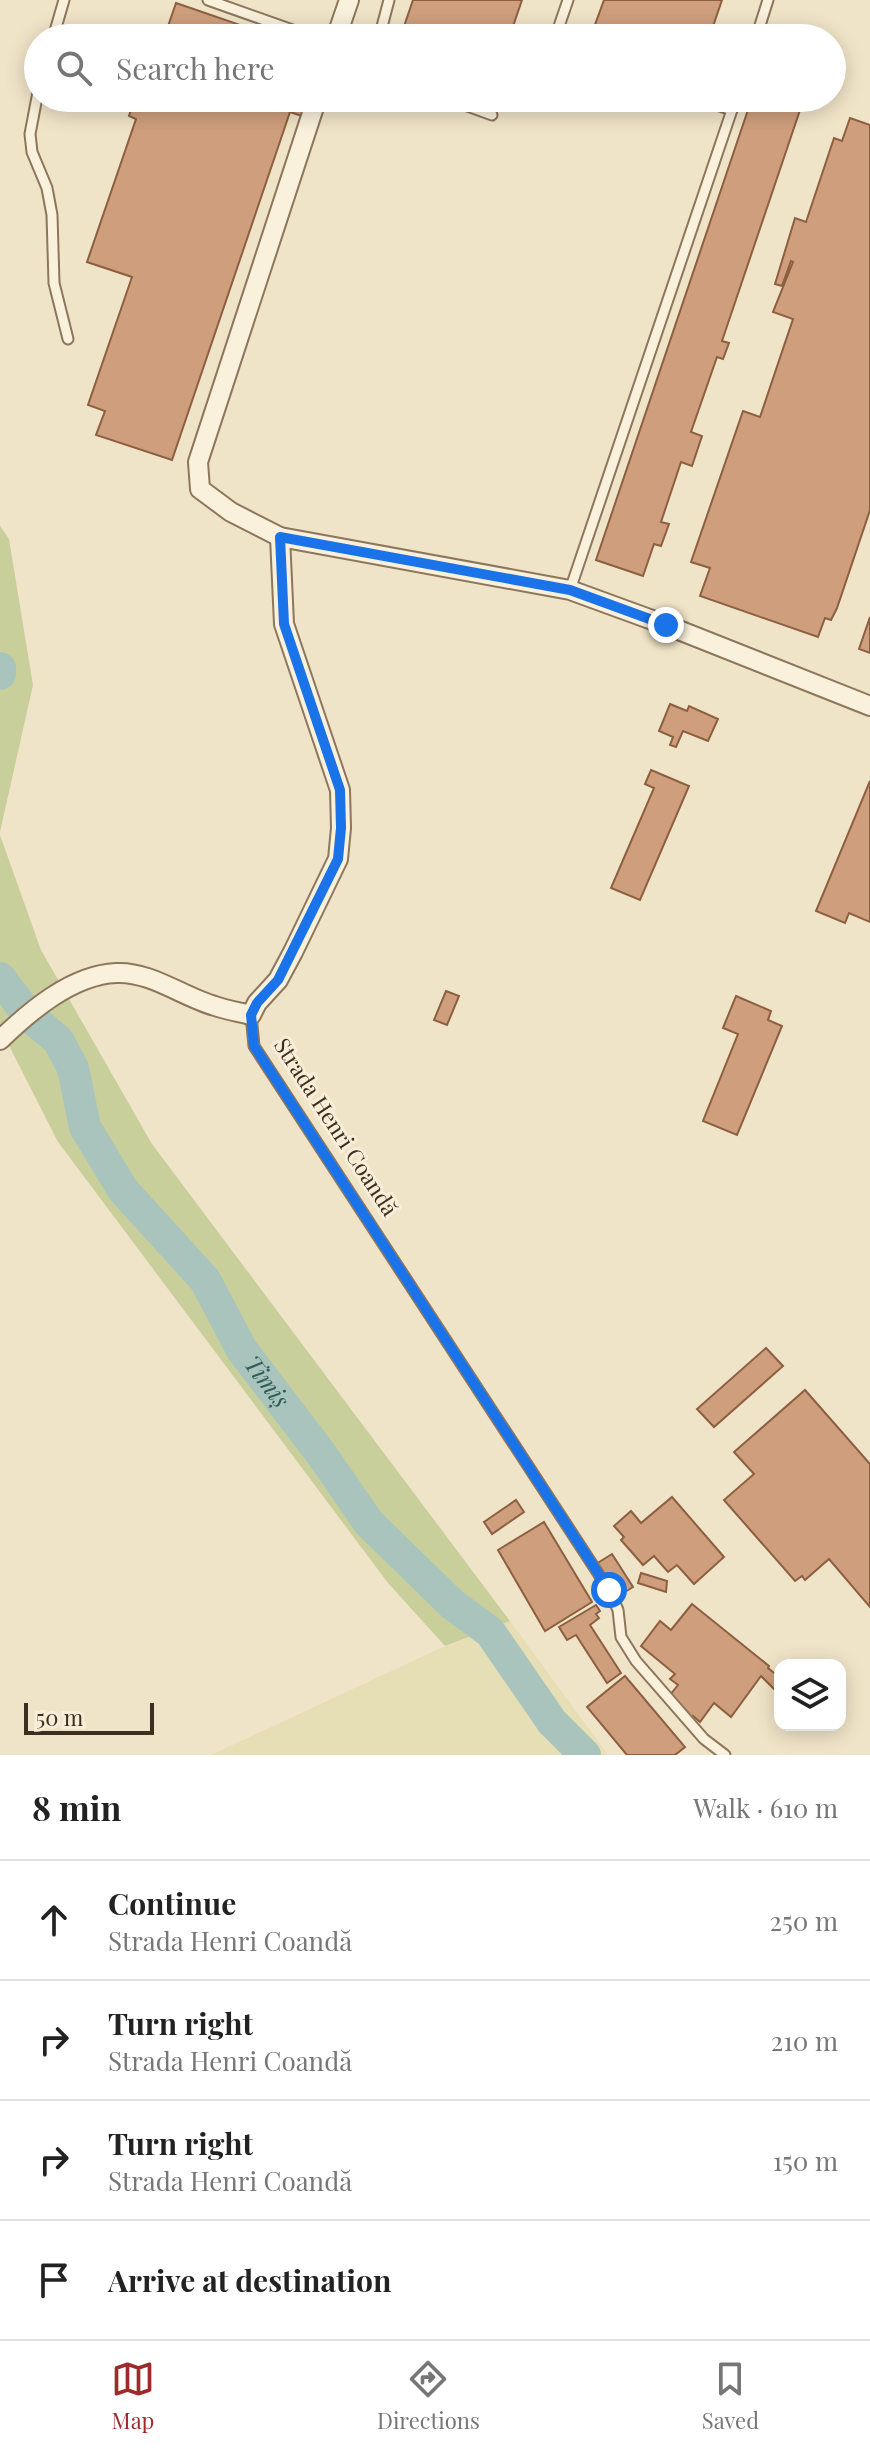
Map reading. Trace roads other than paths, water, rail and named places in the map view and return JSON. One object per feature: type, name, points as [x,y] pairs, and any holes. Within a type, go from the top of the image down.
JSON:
[{"type":"street","points":[[341,24],[349,0]]},
{"type":"street","points":[[312,112],[198,462],[200,489],[231,512],[280,537],[570,590],[870,706]]},
{"type":"street","points":[[0,1040],[17,1023],[60,992],[116,973],[147,979],[213,1006],[251,1015],[257,1003],[278,980],[338,859],[341,828],[340,790],[284,624],[280,537]]},
{"type":"lane","points":[[57,24],[64,0]]},
{"type":"lane","points":[[208,0],[276,24]]},
{"type":"lane","points":[[383,24],[389,0]]},
{"type":"lane","points":[[560,24],[568,0]]},
{"type":"lane","points":[[760,24],[768,0]]},
{"type":"lane","points":[[34,112],[30,134],[32,152],[47,188],[52,215],[54,283],[68,339]]},
{"type":"lane","points":[[484,112],[492,115]]},
{"type":"lane","points":[[570,590],[731,112]]},
{"type":"lane","name":"Strada Henri Coandă","points":[[251,1015],[254,1046],[609,1590],[618,1610],[621,1637],[636,1661],[704,1739],[725,1755]]},
{"type":"waterway","name":"Timiș","points":[[0,668],[0,674]]},
{"type":"waterway","name":"Timiș","points":[[0,978],[29,1016],[58,1040],[73,1068],[85,1127],[123,1190],[205,1280],[242,1350],[369,1523],[452,1604],[490,1632],[552,1722],[585,1755]]}]
